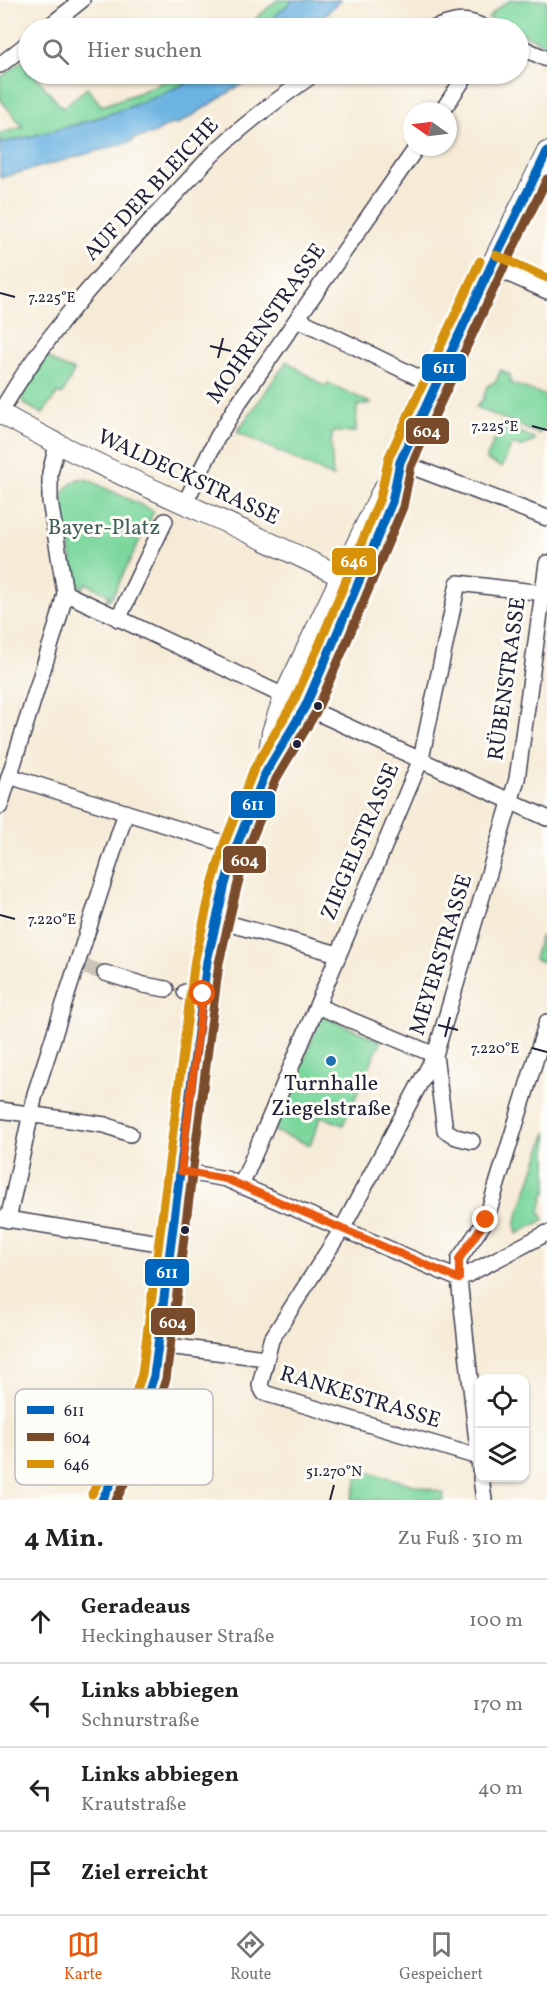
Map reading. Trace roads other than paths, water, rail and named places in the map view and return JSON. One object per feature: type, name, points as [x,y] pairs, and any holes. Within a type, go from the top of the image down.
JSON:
[{"type":"main road","points":[[150,1389],[159,1345],[181,1171],[194,993],[236,847],[266,774],[305,707],[380,495],[400,462],[547,152]]},
{"type":"main road","name":"WALDECKSTRASSE","points":[[0,413],[57,445],[349,581]]},
{"type":"main road","points":[[266,774],[272,732],[284,696],[349,581]]},
{"type":"main road","points":[[102,1500],[111,1485]]},
{"type":"street","points":[[60,18],[82,0]]},
{"type":"street","points":[[529,50],[547,59]]},
{"type":"street","points":[[0,65],[18,51]]},
{"type":"street","name":"AUF DER BLEICHE","points":[[0,413],[57,327],[209,159],[254,117],[300,84]]},
{"type":"street","points":[[448,102],[460,84]]},
{"type":"street","name":"MOHRENSTRASSE","points":[[185,503],[217,438],[237,405],[411,156]]},
{"type":"street","points":[[491,266],[547,291]]},
{"type":"street","points":[[298,319],[436,386]]},
{"type":"street","points":[[0,806],[65,593],[50,501],[50,473],[57,445]]},
{"type":"street","points":[[400,462],[547,518]]},
{"type":"street","points":[[120,620],[165,521]]},
{"type":"street","name":"RÜBENSTRASSE","points":[[511,802],[518,778],[547,563]]},
{"type":"street","name":"ZIEGELSTRASSE","points":[[241,1186],[420,759],[458,584],[543,593]]},
{"type":"street","points":[[65,593],[284,696]]},
{"type":"street","points":[[305,707],[547,818]]},
{"type":"street","points":[[9,776],[236,847]]},
{"type":"street","name":"MEYERSTRASSE","points":[[472,1141],[456,1137],[445,1130],[435,1055],[511,802]]},
{"type":"street","points":[[126,812],[81,966],[30,1113],[4,1219],[172,1245]]},
{"type":"street","points":[[216,920],[338,954]]},
{"type":"street","points":[[105,973],[144,986],[166,989]]},
{"type":"street","points":[[266,1358],[271,1340],[342,1229],[435,1055],[317,1006]]},
{"type":"street","points":[[475,1428],[459,1279],[459,1259],[486,1220],[547,1022]]},
{"type":"street","points":[[0,1110],[105,1125],[130,1134]]},
{"type":"street","points":[[181,1171],[226,1179],[459,1279]]},
{"type":"street","points":[[459,1279],[547,1233]]},
{"type":"street","name":"RANKESTRASSE","points":[[159,1345],[266,1358],[260,1385],[264,1394],[475,1462]]},
{"type":"street","points":[[482,1482],[484,1500]]},
{"type":"water","points":[[293,0],[341,0],[322,18],[273,18]]},
{"type":"water","points":[[184,84],[242,84],[187,119],[175,125],[171,124],[153,134],[0,178],[0,143],[105,116]]},
{"type":"tunnel","points":[[86,967],[105,973]]},
{"type":"place","name":"Turnhalle Ziegelstraße","points":[[331,1061]]},
{"type":"park label","name":"Bayer-Platz","points":[[104,528]]}]
